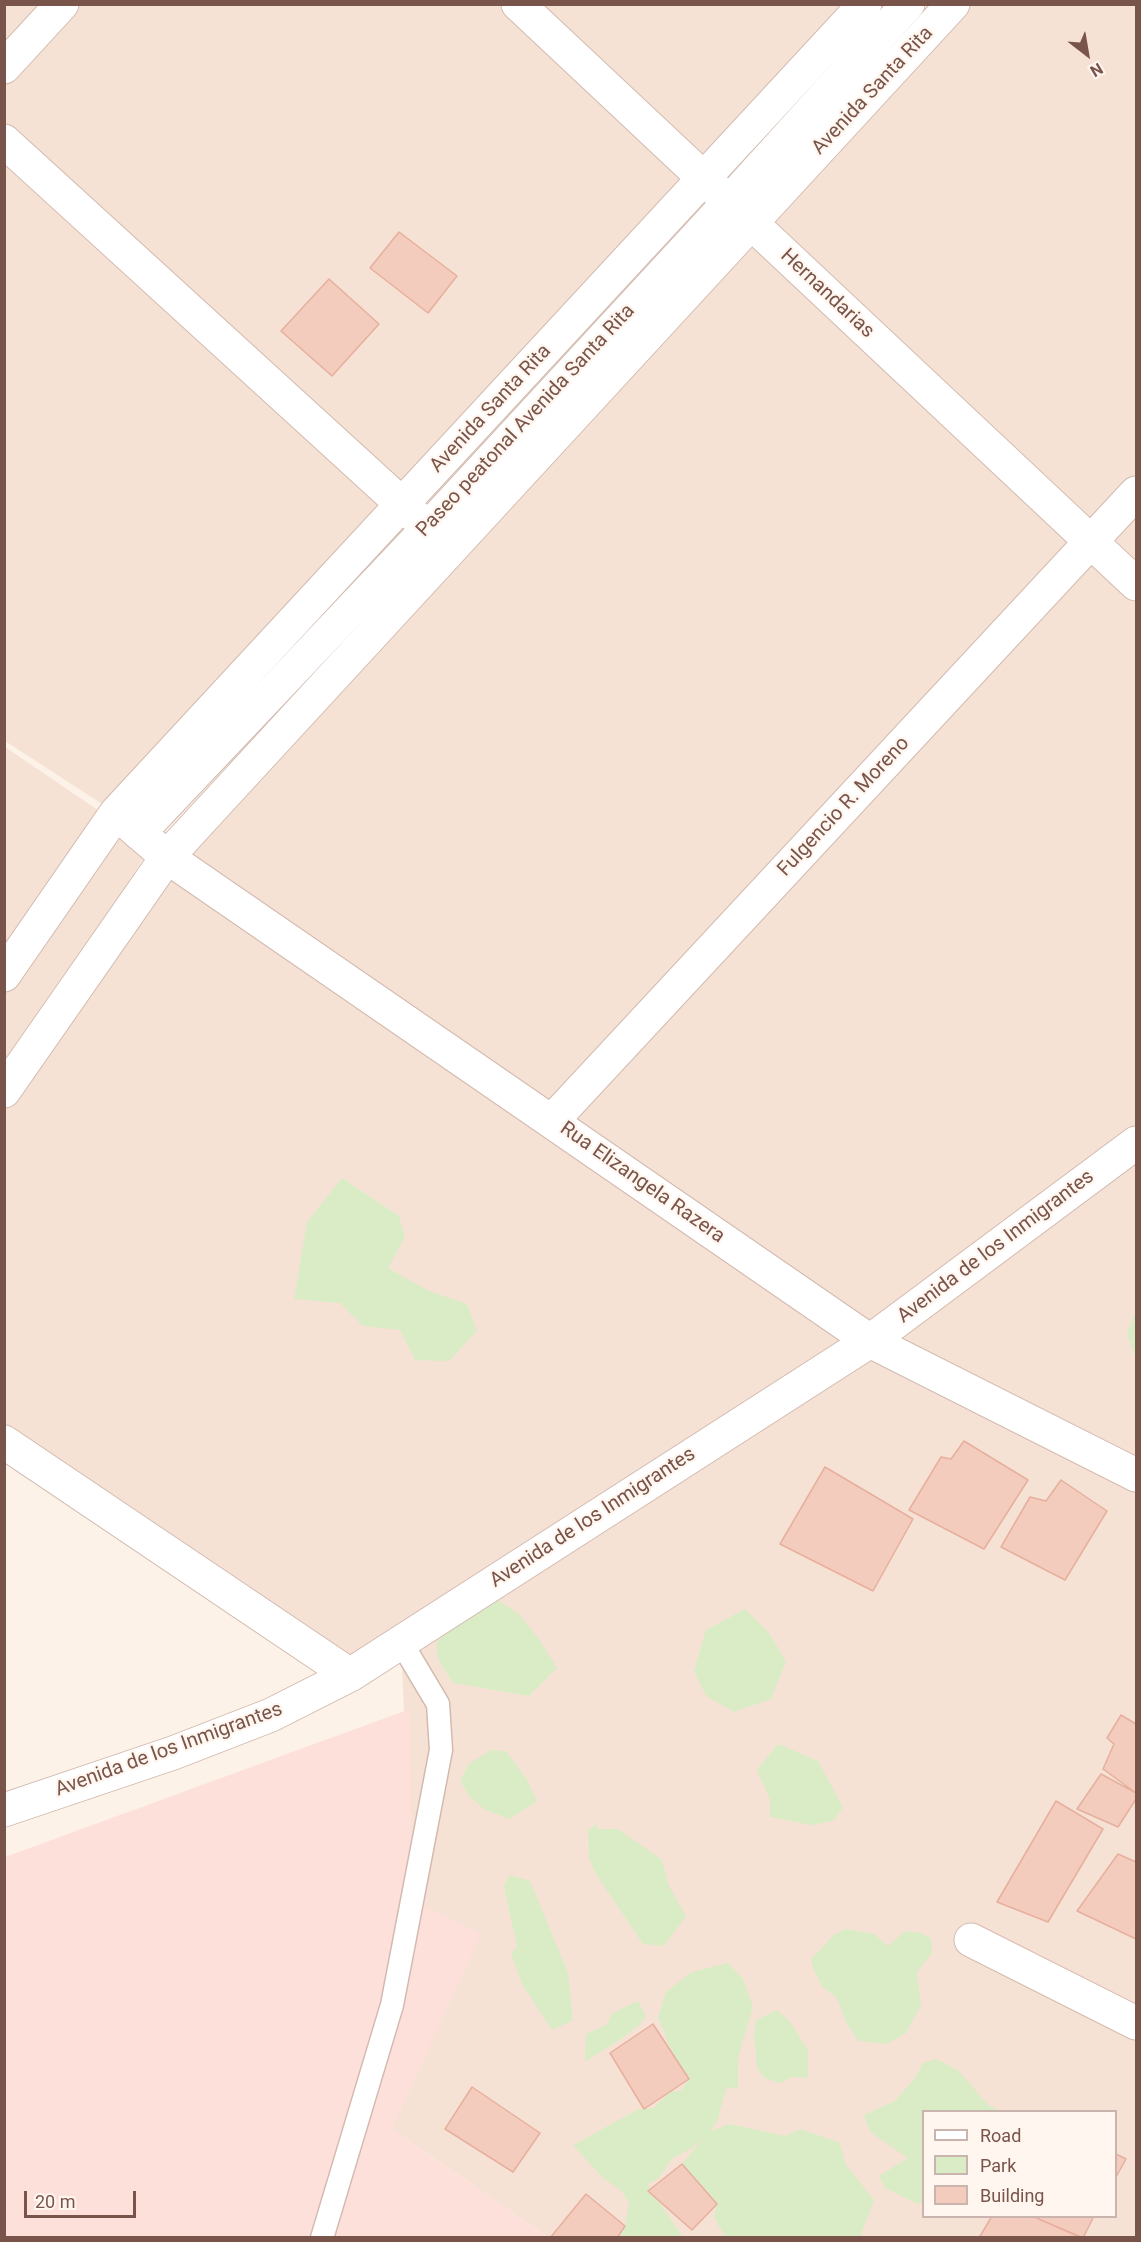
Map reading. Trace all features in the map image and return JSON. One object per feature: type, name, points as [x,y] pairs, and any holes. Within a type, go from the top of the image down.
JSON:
[{"type":"street","points":[[4,67],[62,4]]},
{"type":"street","name":"Hernandarias","points":[[518,4],[1137,584]]},
{"type":"street","name":"Avenida Santa Rita","points":[[4,975],[128,823],[402,506],[865,4]]},
{"type":"street","name":"Paseo peatonal Avenida Santa Rita","points":[[128,823],[439,538],[740,212],[908,4]]},
{"type":"street","name":"Avenida Santa Rita","points":[[740,212],[953,4]]},
{"type":"street","points":[[4,141],[439,538],[167,857],[4,1091]]},
{"type":"street","name":"Fulgencio R. Moreno","points":[[552,1121],[1137,493]]},
{"type":"street","points":[[128,823],[167,857]]},
{"type":"street","name":"Rua Elizangela Razera","points":[[167,857],[870,1341],[1137,1475]]},
{"type":"street","name":"Avenida de los Inmigrantes","points":[[4,1810],[173,1753],[271,1715],[350,1675],[870,1341],[1137,1143]]},
{"type":"street","points":[[4,1442],[350,1675]]},
{"type":"street","points":[[971,1940],[1137,2023]]},
{"type":"lane","points":[[322,2238],[392,2006],[441,1750],[438,1704],[401,1642]]},
{"type":"shaded area","points":[[4,5],[865,5],[116,813],[5,741]]},
{"type":"shaded area","points":[[954,5],[1136,5],[1136,2237],[548,2237],[392,2129],[412,1899],[401,1642],[350,1675],[5,1442],[5,1091],[166,857],[145,856],[5,1074],[5,747],[167,857]]},
{"type":"shaded area","points":[[410,1709],[412,1899],[481,1934],[392,2129],[548,2237],[5,2238],[5,1857]]},
{"type":"green space","points":[[342,1178],[399,1216],[405,1237],[388,1268],[429,1291],[467,1304],[477,1331],[449,1361],[415,1360],[400,1330],[363,1326],[340,1303],[294,1299],[307,1222]]},
{"type":"green space","points":[[1136,1311],[1136,1360],[1127,1333]]},
{"type":"green space","points":[[487,1593],[519,1614],[541,1642],[557,1668],[529,1696],[453,1683],[438,1659],[436,1643],[456,1618]]},
{"type":"green space","points":[[745,1609],[769,1633],[786,1661],[771,1699],[734,1712],[706,1696],[694,1671],[706,1630]]},
{"type":"green space","points":[[778,1744],[818,1761],[843,1807],[833,1821],[811,1825],[770,1817],[770,1800],[757,1770]]},
{"type":"green space","points":[[491,1750],[506,1751],[527,1780],[537,1801],[510,1819],[485,1810],[470,1797],[460,1781],[469,1764]]},
{"type":"green space","points":[[597,1824],[597,1829],[618,1829],[662,1860],[669,1886],[686,1916],[664,1946],[643,1944],[596,1874],[589,1858],[588,1830]]},
{"type":"green space","points":[[510,1875],[530,1881],[568,1973],[573,2020],[552,2030],[522,1984],[511,1953],[517,1947],[504,1886]]},
{"type":"green space","points":[[846,1929],[874,1934],[888,1946],[905,1931],[921,1933],[931,1938],[932,1953],[917,1972],[921,2005],[906,2033],[887,2044],[858,2041],[847,2024],[837,1998],[823,1987],[814,1971],[811,1959],[835,1934]]},
{"type":"green space","points":[[728,1963],[743,1979],[753,2007],[738,2058],[738,2089],[728,2087],[726,2090],[717,2122],[710,2131],[730,2124],[785,2136],[801,2129],[840,2143],[846,2165],[874,2200],[860,2237],[725,2237],[714,2217],[717,2204],[682,2164],[705,2136],[692,2148],[672,2159],[659,2178],[648,2184],[683,2237],[620,2237],[625,2226],[629,2203],[621,2190],[604,2179],[573,2145],[639,2109],[654,2108],[669,2092],[681,2091],[689,2079],[672,2053],[658,2017],[666,1992],[692,1972]]},
{"type":"green space","points":[[638,2001],[646,2016],[640,2024],[585,2062],[586,2034],[608,2024],[611,2014]]},
{"type":"green space","points":[[777,2010],[790,2022],[808,2050],[808,2078],[793,2077],[780,2083],[764,2078],[757,2068],[754,2036],[756,2020]]},
{"type":"green space","points":[[936,2059],[958,2070],[988,2105],[998,2110],[922,2110],[922,2204],[885,2188],[879,2176],[908,2158],[870,2132],[864,2115],[895,2101],[915,2078],[923,2063]]},
{"type":"building","points":[[399,232],[457,276],[428,313],[370,268]]},
{"type":"building","points":[[329,279],[379,324],[332,376],[281,331]]},
{"type":"building","points":[[964,1441],[1028,1480],[984,1549],[909,1510],[941,1457],[951,1459]]},
{"type":"building","points":[[825,1467],[913,1519],[873,1591],[780,1544]]},
{"type":"building","points":[[1061,1480],[1107,1511],[1065,1580],[1001,1547],[1030,1497],[1046,1501]]},
{"type":"building","points":[[1121,1715],[1136,1724],[1136,1793],[1103,1769],[1114,1744],[1107,1738]]},
{"type":"building","points":[[1101,1774],[1136,1793],[1136,1799],[1118,1827],[1077,1809]]},
{"type":"building","points":[[1056,1801],[1103,1829],[1048,1922],[997,1902]]},
{"type":"building","points":[[1118,1854],[1136,1862],[1136,1939],[1077,1911]]},
{"type":"building","points":[[653,2024],[689,2079],[644,2109],[610,2053]]},
{"type":"building","points":[[472,2087],[540,2133],[513,2172],[445,2129]]},
{"type":"building","points":[[1117,2154],[1126,2159],[1117,2175]]},
{"type":"building","points":[[682,2164],[717,2204],[692,2230],[648,2191]]},
{"type":"building","points":[[586,2194],[625,2226],[617,2238],[550,2238]]},
{"type":"building","points":[[991,2218],[1037,2218],[1082,2238],[979,2238]]},
{"type":"building","points":[[1037,2218],[1093,2218],[1083,2238]]}]
